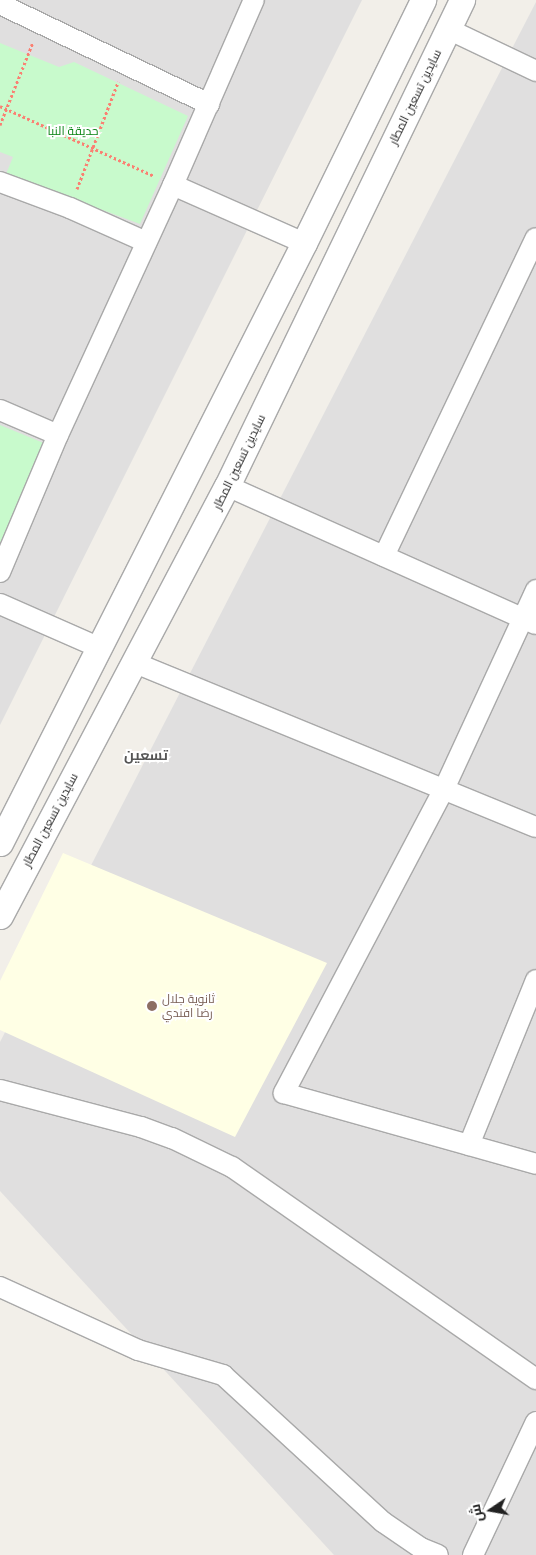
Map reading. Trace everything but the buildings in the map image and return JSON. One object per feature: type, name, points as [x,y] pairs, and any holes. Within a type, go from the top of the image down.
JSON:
[{"type":"street","points":[[0,572],[58,435],[173,185],[254,0]]},
{"type":"street","points":[[1,838],[100,648],[304,243],[423,0]]},
{"type":"street","name":"سايدين تسعين المطار","points":[[0,916],[227,486],[462,0]]},
{"type":"street","points":[[0,4],[209,104]]},
{"type":"street","points":[[448,29],[536,71]]},
{"type":"street","points":[[0,182],[70,208],[146,242]]},
{"type":"street","points":[[173,185],[304,243]]},
{"type":"street","points":[[384,556],[536,238]]},
{"type":"street","points":[[247,356],[282,373]]},
{"type":"street","points":[[0,410],[58,435]]},
{"type":"street","points":[[227,486],[530,621]]},
{"type":"street","points":[[536,590],[530,621],[284,1093],[536,1164]]},
{"type":"street","points":[[0,604],[100,648]]},
{"type":"street","points":[[133,662],[536,827]]},
{"type":"street","points":[[469,1145],[536,980]]},
{"type":"street","points":[[0,1090],[141,1127],[187,1145],[232,1167],[536,1380]]},
{"type":"street","points":[[0,1287],[138,1350],[223,1375],[383,1522],[422,1548],[438,1555]]},
{"type":"street","points":[[473,1555],[536,1422]]},
{"type":"path","points":[[0,125],[41,24]]},
{"type":"path","points":[[70,208],[125,63]]},
{"type":"path","points":[[0,106],[173,185]]},
{"type":"shaded area","points":[[0,0],[362,0],[0,725]]},
{"type":"shaded area","points":[[536,2],[536,1555],[334,1555],[0,1191],[0,1042]]},
{"type":"shaded area","name":"ثانوية جلال رضا افندي","points":[[63,853],[327,963],[235,1137],[0,1030],[0,981]]},
{"type":"green space","name":"حديقة النبا","points":[[0,43],[59,67],[74,62],[188,116],[140,224],[6,174],[13,157],[0,152]]},
{"type":"green space","points":[[0,425],[46,444],[0,543]]},
{"type":"place","name":"ثانوية جلال رضا افندي","points":[[152,1006]]},
{"type":"district","name":"تسعین","points":[[146,755]]}]
